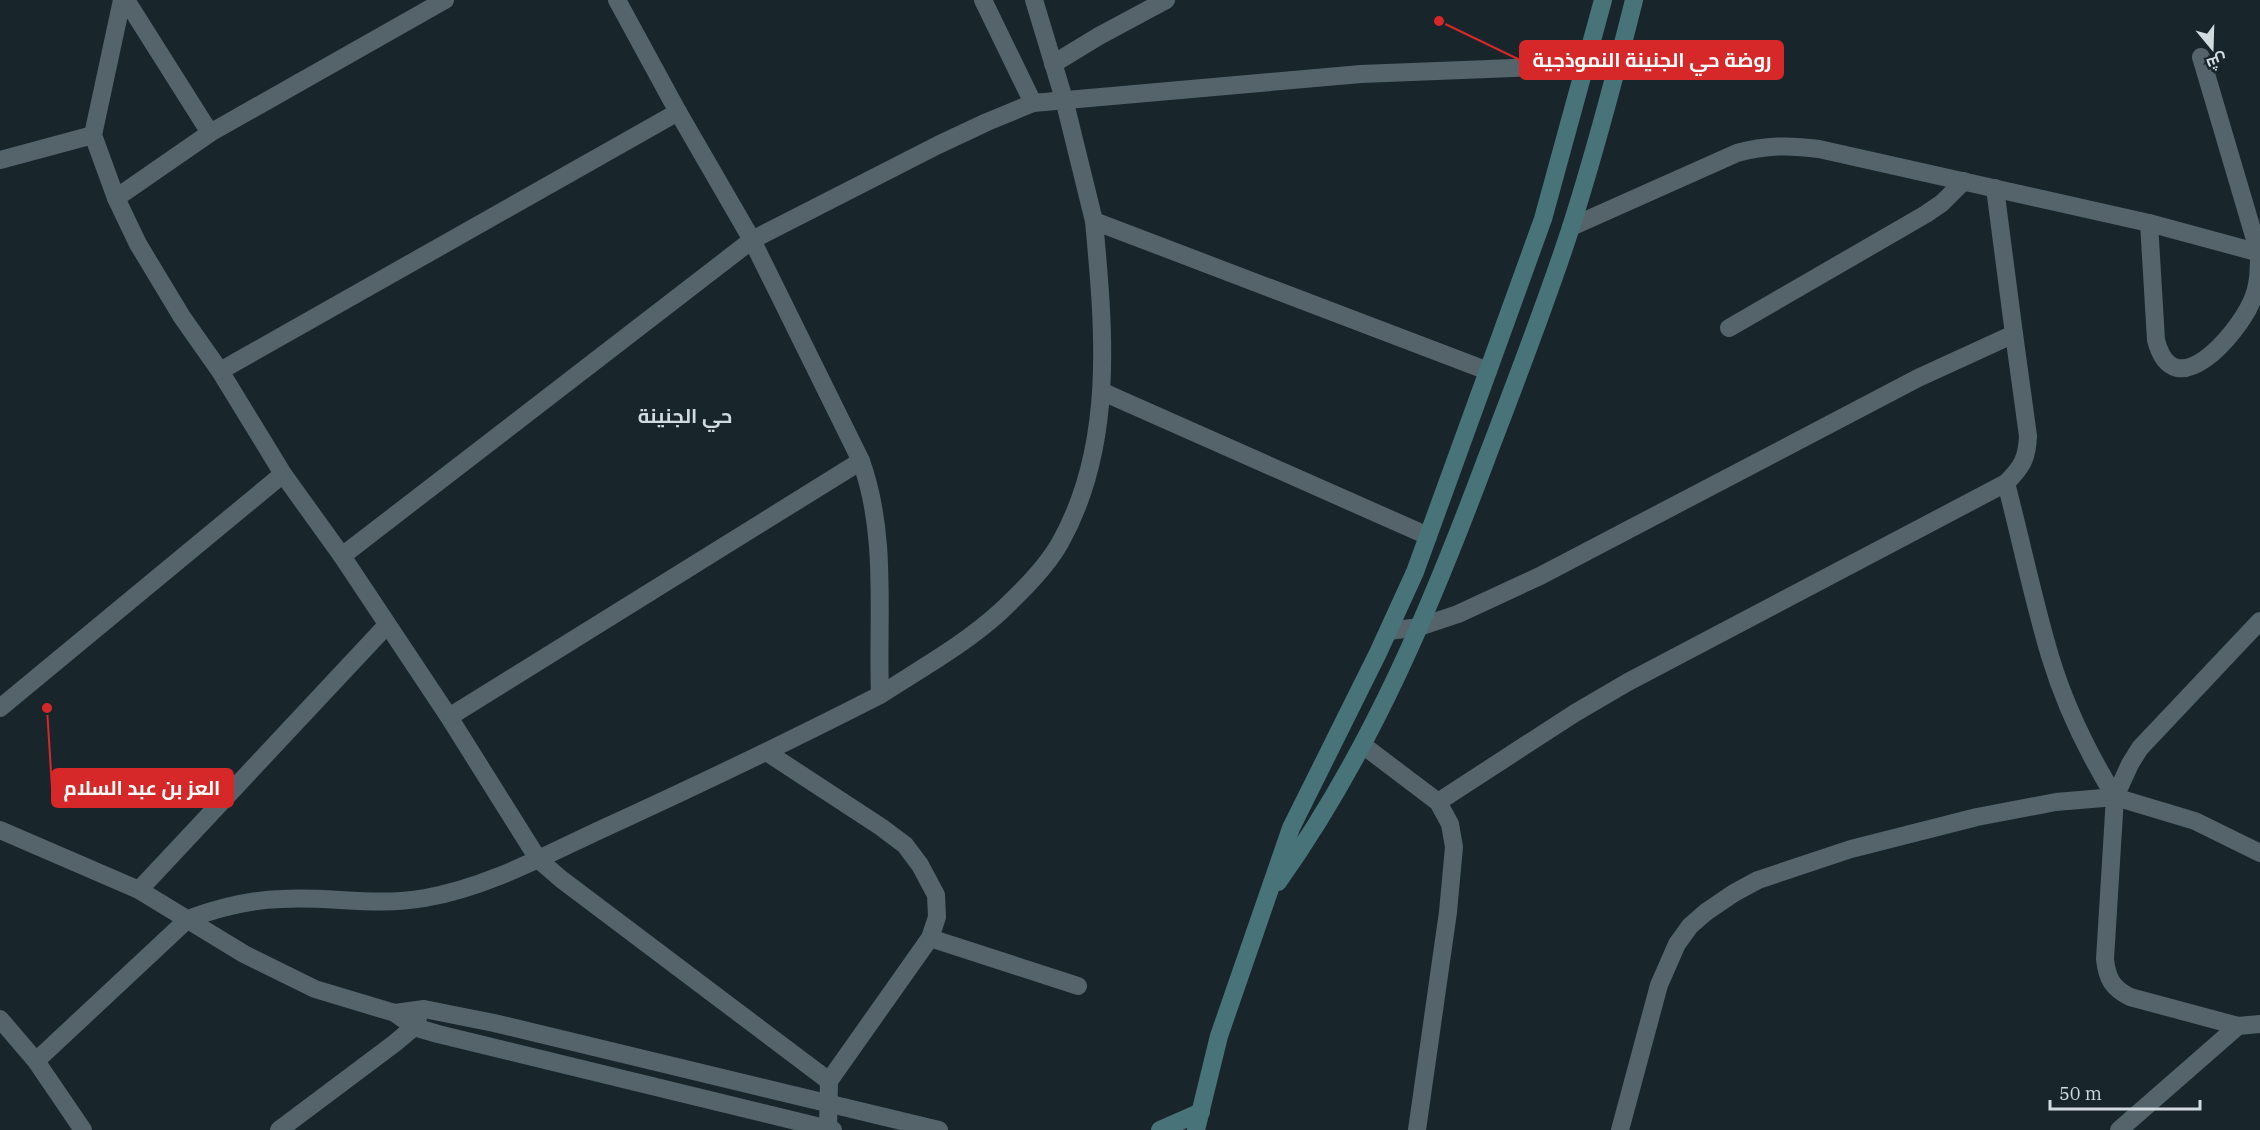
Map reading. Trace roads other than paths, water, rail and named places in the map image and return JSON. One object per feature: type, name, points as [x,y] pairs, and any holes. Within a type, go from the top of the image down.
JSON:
[{"type":"street","points":[[124,0],[210,133]]},
{"type":"street","points":[[124,0],[93,135],[116,198],[138,244],[182,317],[220,371],[284,474],[342,556],[449,717],[538,859],[570,886],[829,1081]]},
{"type":"street","points":[[116,198],[210,133],[445,0]]},
{"type":"street","points":[[617,0],[678,112],[753,240],[861,461],[870,486],[879,553],[880,695]]},
{"type":"street","points":[[983,0],[1033,103]]},
{"type":"street","points":[[36,1061],[188,919],[216,909],[282,899],[378,903],[425,898],[470,887],[538,859],[768,753],[880,695],[999,613],[1030,582],[1059,544],[1078,506],[1089,470],[1103,392],[1102,304],[1094,221],[1064,99],[1034,0]]},
{"type":"street","points":[[1053,64],[1166,0]]},
{"type":"street","points":[[1196,1130],[1219,1036],[1291,828],[1389,631],[1415,572],[1543,219],[1603,0]]},
{"type":"street","points":[[1266,899],[1308,840],[1364,746],[1419,627],[1515,384],[1571,227],[1606,112],[1634,0]]},
{"type":"street","points":[[2149,223],[2156,340],[2163,358],[2172,366],[2182,368],[2201,363],[2210,357],[2240,322],[2251,303],[2257,286],[2259,253],[2201,57]]},
{"type":"street","points":[[342,556],[753,240],[938,145],[1033,103],[1372,74],[1586,65]]},
{"type":"street","points":[[220,371],[678,112]]},
{"type":"street","points":[[0,160],[93,135]]},
{"type":"street","points":[[1571,227],[1737,153],[1786,145],[1819,149],[2149,223],[2259,253]]},
{"type":"street","points":[[1729,328],[1926,214],[1942,203],[1964,181]]},
{"type":"street","points":[[1438,802],[1556,725],[1628,682],[2006,483],[2024,461],[2028,436],[1995,188]]},
{"type":"street","points":[[1094,221],[1488,371]]},
{"type":"street","points":[[1389,631],[1419,627],[1458,614],[1540,576],[1918,378],[2014,334]]},
{"type":"street","points":[[1103,392],[1428,536]]},
{"type":"street","points":[[449,717],[861,461]]},
{"type":"street","points":[[2,702],[284,474]]},
{"type":"street","points":[[2006,483],[2050,656],[2091,758],[2115,797]]},
{"type":"street","points":[[2260,621],[2146,742],[2130,764],[2115,797],[2105,959],[2107,974],[2111,982],[2116,989],[2130,997],[2238,1026],[2260,1024]]},
{"type":"street","points":[[139,890],[387,625]]},
{"type":"street","points":[[1364,746],[1438,802],[1450,824],[1454,847],[1448,912],[1417,1130]]},
{"type":"street","points":[[0,830],[139,890],[244,954],[315,989],[395,1013],[414,1027],[830,1129],[829,1081],[930,938],[937,917],[936,895],[921,865],[904,845],[881,827],[768,753]]},
{"type":"street","points":[[1620,1130],[1659,985],[1677,944],[1690,926],[1734,893],[1758,880],[1851,849],[1977,817],[2056,801],[2115,797],[2195,821],[2260,853]]},
{"type":"street","points":[[930,938],[1078,986]]},
{"type":"street","points":[[395,1013],[424,1009],[494,1023],[939,1130]]},
{"type":"street","points":[[279,1130],[362,1069],[414,1027],[424,1009]]},
{"type":"street","points":[[0,1019],[36,1061],[83,1130]]},
{"type":"street","points":[[2119,1130],[2238,1026]]},
{"type":"street","points":[[1160,1130],[1201,1112]]},
{"type":"place","name":"روضة حي الجنينة النموذجية","points":[[1439,21]]},
{"type":"place","name":"العز بن عبد السلام","points":[[47,708]]},
{"type":"district","name":"حي الجنينة","points":[[685,416]]}]
